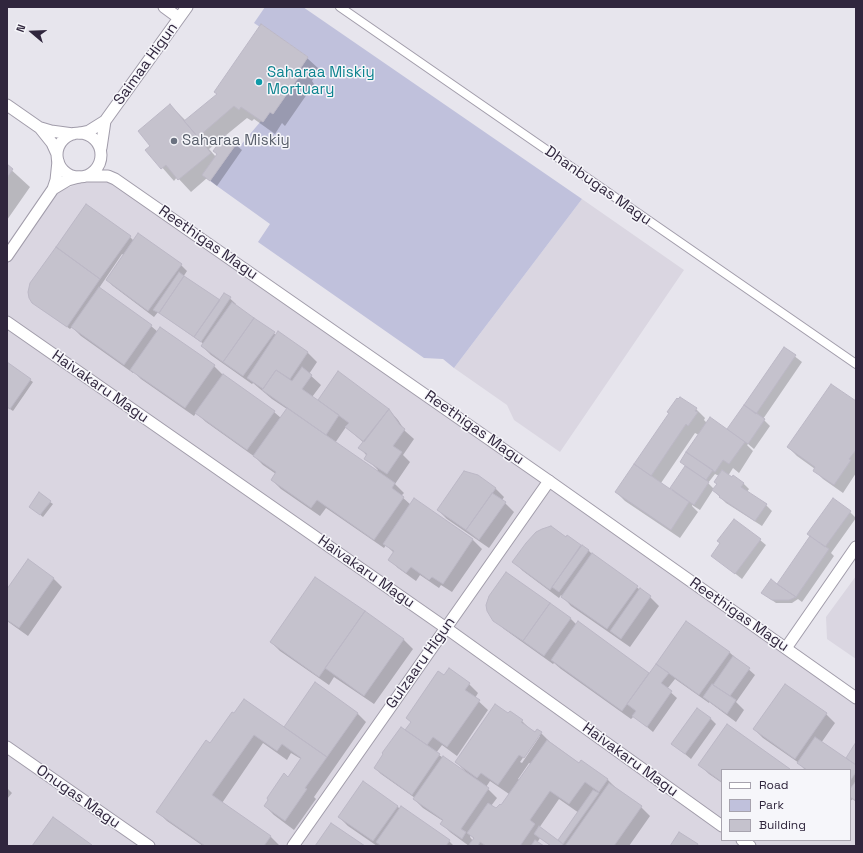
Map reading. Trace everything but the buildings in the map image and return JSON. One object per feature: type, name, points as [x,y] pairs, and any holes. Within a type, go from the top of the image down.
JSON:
[{"type":"street","points":[[164,7],[180,18]]},
{"type":"street","name":"Saimaa Higun","points":[[100,148],[105,121],[187,7]]},
{"type":"street","points":[[7,105],[40,128],[52,143],[61,168],[66,173],[72,176],[82,177]]},
{"type":"street","name":"Saimaa Higun","points":[[76,133],[88,130],[105,121]]},
{"type":"street","points":[[40,128],[93,137],[98,142],[102,156],[97,169],[92,174],[68,180],[53,189]]},
{"type":"street","points":[[7,256],[53,189],[56,180],[58,148],[62,142],[76,133]]},
{"type":"street","name":"Reethigas Magu","points":[[82,177],[108,176],[115,179],[549,481],[856,698]]},
{"type":"street","name":"Haivakaru Magu","points":[[7,322],[446,628],[721,825]]},
{"type":"street","name":"Gulzaaru Higun","points":[[293,846],[549,481]]},
{"type":"street","points":[[786,648],[856,546]]},
{"type":"street","name":"Onugas Magu","points":[[7,747],[149,846]]},
{"type":"lane","name":"Dhanbugas Magu","points":[[340,7],[856,364]]},
{"type":"shaded area","points":[[115,179],[856,698],[856,846],[7,846],[7,256],[49,195],[80,183]]},
{"type":"shaded area","points":[[582,199],[684,270],[560,452],[514,420],[507,405],[454,368]]},
{"type":"shaded area","points":[[856,576],[856,659],[827,639],[826,617]]},
{"type":"green space","points":[[265,7],[303,7],[582,199],[454,368],[443,359],[424,358],[258,242],[270,224],[210,181],[237,143],[240,146],[261,121],[263,122],[270,112],[273,114],[303,71],[300,69],[308,57],[262,25],[260,27],[254,23]]},
{"type":"place","name":"Saharaa Miskiy Mortuary","points":[[259,82]]},
{"type":"place","name":"Saharaa Miskiy","points":[[174,141]]}]
